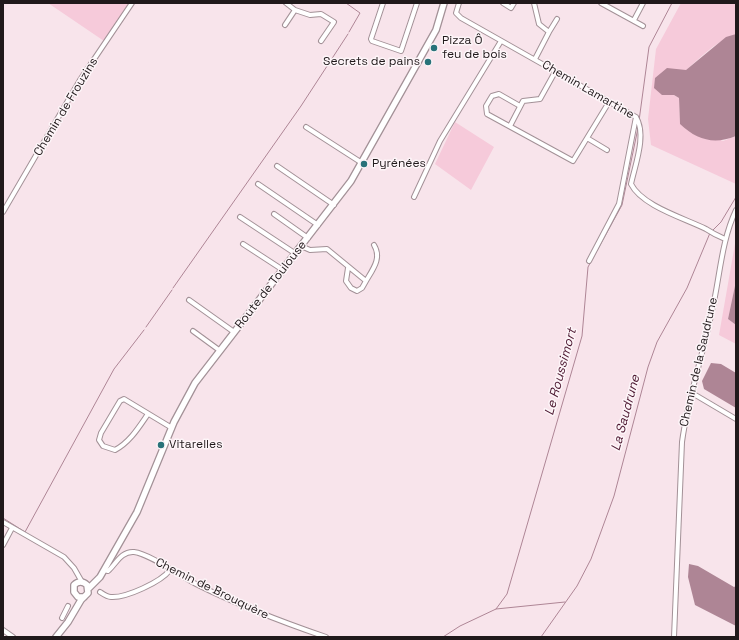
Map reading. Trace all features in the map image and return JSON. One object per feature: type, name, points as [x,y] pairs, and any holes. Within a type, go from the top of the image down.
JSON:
[{"type":"main road","name":"Route de Toulouse","points":[[86,584],[100,577],[137,512],[172,428],[195,383],[219,350],[334,205],[362,163],[436,30],[444,3]]},
{"type":"main road","points":[[56,637],[72,616],[84,597],[87,595],[86,584],[76,584],[73,590],[76,596],[72,616]]},
{"type":"main road","points":[[76,596],[84,597]]},
{"type":"street","name":"Chemin de Frouzins","points":[[3,212],[80,80],[132,3]]},
{"type":"street","points":[[286,3],[295,10],[310,15],[321,14],[334,22],[320,41]]},
{"type":"street","points":[[383,3],[370,39],[401,51],[418,3]]},
{"type":"street","name":"Chemin Lamartine","points":[[459,3],[456,13],[460,18],[636,117],[641,124],[640,138],[631,184],[634,191],[641,197],[671,213],[725,239]]},
{"type":"street","points":[[503,3],[511,8],[514,3]]},
{"type":"street","points":[[532,3],[539,24],[549,32]]},
{"type":"street","points":[[601,3],[634,20],[642,26]]},
{"type":"street","points":[[634,20],[643,3]]},
{"type":"street","points":[[285,25],[295,10]]},
{"type":"street","points":[[535,59],[557,20]]},
{"type":"street","points":[[414,197],[440,141],[501,41]]},
{"type":"street","points":[[510,126],[524,101],[540,99],[555,72]]},
{"type":"street","points":[[520,106],[499,94],[492,96],[486,106],[488,114],[573,161],[609,102]]},
{"type":"street","points":[[589,261],[619,204],[636,117]]},
{"type":"street","points":[[306,127],[362,163]]},
{"type":"street","points":[[587,138],[607,150]]},
{"type":"street","points":[[276,166],[334,205]]},
{"type":"street","points":[[258,184],[318,225]]},
{"type":"street","name":"Chemin de la Saudrune","points":[[674,637],[682,442],[685,414],[692,393],[713,309],[725,239],[729,224],[736,210]]},
{"type":"street","points":[[274,214],[308,238]]},
{"type":"street","points":[[240,217],[296,254]]},
{"type":"street","points":[[243,244],[283,270]]},
{"type":"street","points":[[348,268],[346,281],[351,288],[357,291],[362,288],[376,264],[378,252],[374,245]]},
{"type":"street","points":[[301,246],[310,250],[327,249],[348,268],[366,281]]},
{"type":"street","points":[[189,300],[234,332]]},
{"type":"street","points":[[193,331],[219,350]]},
{"type":"street","points":[[692,393],[736,418]]},
{"type":"street","points":[[148,414],[122,447],[115,450],[103,446],[99,440],[101,433],[120,401],[124,399],[172,428]]},
{"type":"street","points":[[3,522],[64,557],[86,584]]},
{"type":"street","points":[[3,545],[12,528]]},
{"type":"street","name":"Chemin de Brouquère","points":[[104,570],[108,571],[122,555],[134,552],[143,555],[196,584],[273,618],[326,637]]},
{"type":"street","points":[[74,568],[76,584]]},
{"type":"street","points":[[100,592],[109,597],[118,596],[155,582],[170,570]]},
{"type":"street","points":[[62,618],[68,606]]},
{"type":"street","points":[[3,630],[13,637]]},
{"type":"shaded area","points":[[48,3],[129,3],[104,41]]},
{"type":"shaded area","points":[[681,3],[736,3],[736,34],[717,44],[707,52],[662,95],[674,95],[679,98],[680,124],[723,141],[736,136],[736,184],[651,145],[648,119],[656,49]]},
{"type":"shaded area","points":[[736,34],[736,136],[720,140],[699,137],[680,124],[679,98],[674,95],[662,95],[654,88],[655,78],[667,68],[686,70],[726,37]]},
{"type":"shaded area","points":[[455,122],[494,147],[471,190],[435,164]]},
{"type":"shaded area","points":[[736,238],[736,281],[728,319],[736,325],[736,344],[719,335]]},
{"type":"shaded area","points":[[736,281],[736,325],[728,319]]},
{"type":"shaded area","points":[[711,363],[721,364],[736,373],[736,408],[704,389],[702,381]]},
{"type":"shaded area","points":[[689,564],[698,566],[734,587],[736,586],[736,626],[695,605],[688,577]]},
{"type":"waterway","points":[[346,3],[360,13],[349,32]]},
{"type":"waterway","name":"Le Roussimort","points":[[639,121],[649,47],[672,3]]},
{"type":"waterway","points":[[173,288],[301,106],[348,34]]},
{"type":"waterway","name":"Le Roussimort","points":[[496,609],[507,594],[582,336],[588,267],[622,205],[638,128]]},
{"type":"waterway","name":"La Saudrune","points":[[712,231],[721,222],[736,197]]},
{"type":"waterway","name":"La Saudrune","points":[[541,637],[577,586],[591,559],[614,496],[648,367],[657,342],[687,288],[710,233]]},
{"type":"waterway","points":[[146,327],[172,290]]},
{"type":"waterway","points":[[3,518],[25,532],[114,369],[144,330]]},
{"type":"waterway","name":"Le Roussimort","points":[[443,637],[460,626],[496,609],[565,602]]},
{"type":"place","name":"Pizza Ô feu de bois","points":[[434,48]]},
{"type":"place","name":"Secrets de pains","points":[[428,62]]},
{"type":"place","name":"Pyrénées","points":[[364,164]]},
{"type":"place","name":"Vitarelles","points":[[161,445]]}]
